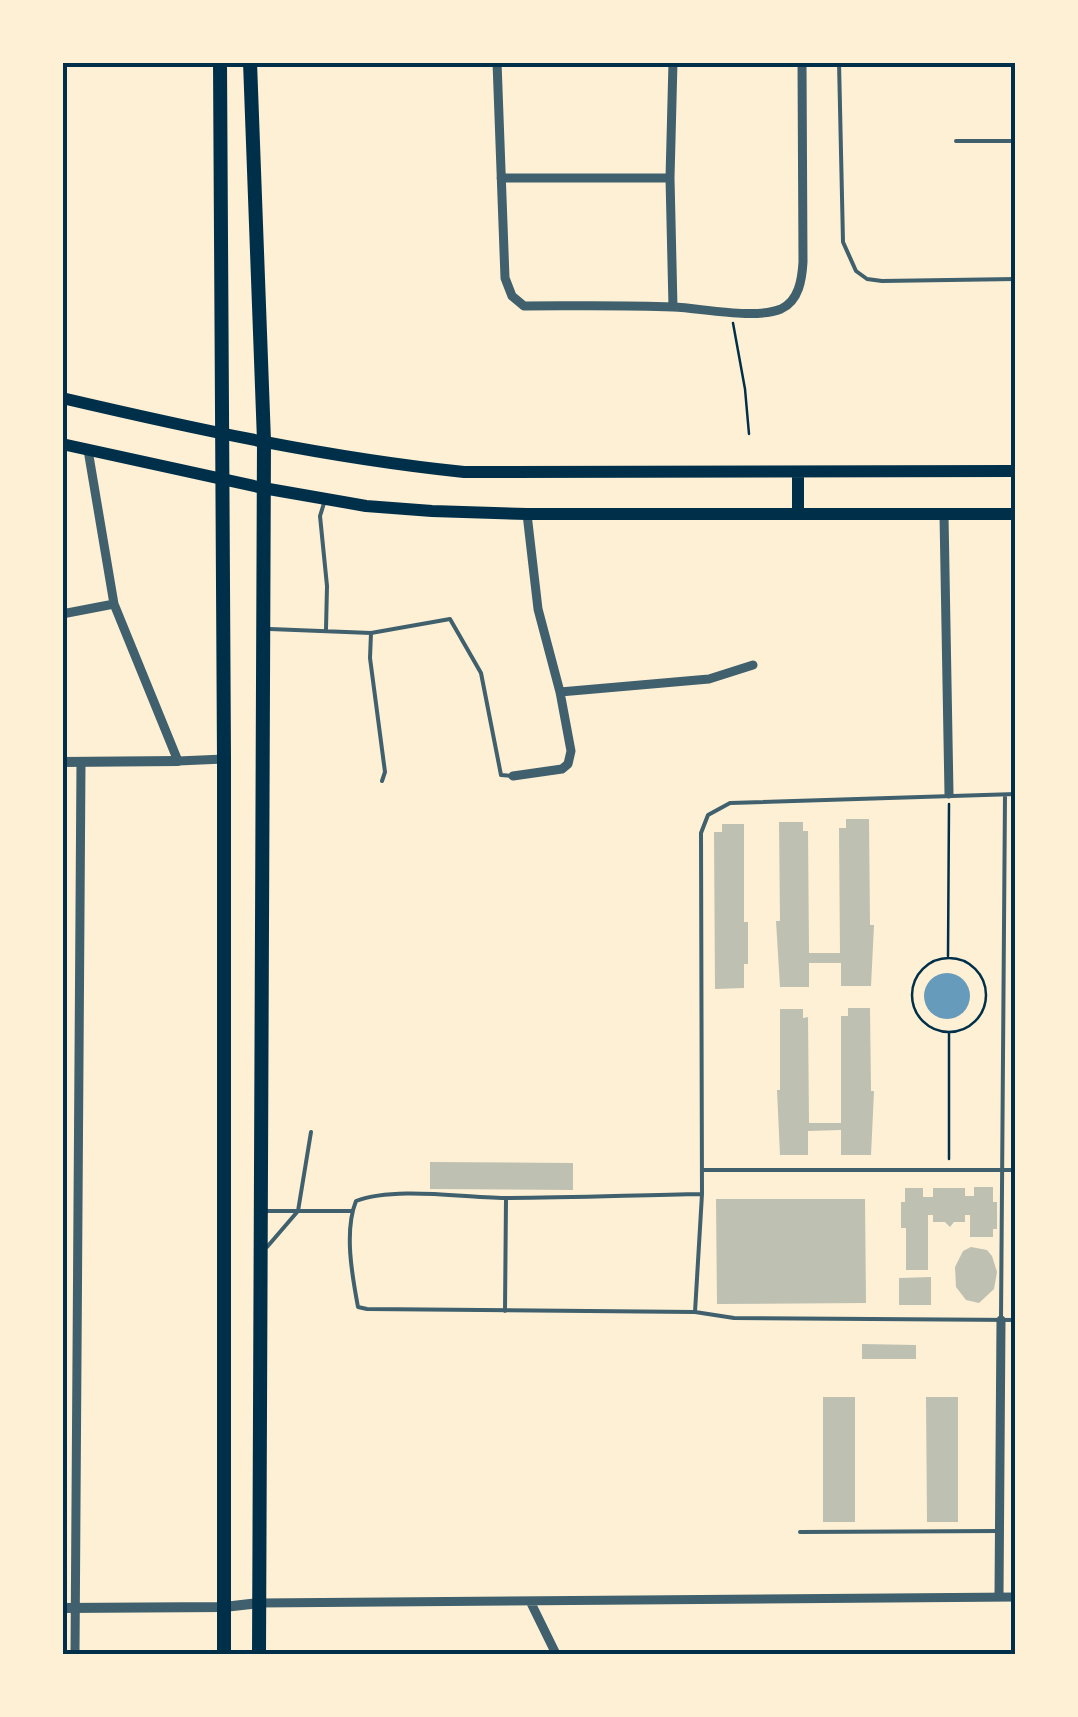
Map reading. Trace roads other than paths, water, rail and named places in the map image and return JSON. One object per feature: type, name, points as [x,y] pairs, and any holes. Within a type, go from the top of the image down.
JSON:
[{"type":"main road","points":[[220,62],[224,1654]]},
{"type":"main road","points":[[250,62],[264,441],[259,1654]]},
{"type":"main road","points":[[62,398],[386,464],[464,472],[1016,471]]},
{"type":"main road","points":[[62,444],[263,488],[432,511],[1016,514]]},
{"type":"main road","points":[[798,472],[798,513]]},
{"type":"street","points":[[497,62],[505,278],[512,296],[524,306],[673,307],[731,312],[777,310],[787,306],[800,287],[802,62]]},
{"type":"street","points":[[673,62],[673,307]]},
{"type":"street","points":[[502,178],[670,178]]},
{"type":"street","points":[[88,450],[114,604],[178,761]]},
{"type":"street","points":[[513,776],[555,772],[568,764],[571,751],[538,609],[527,514]]},
{"type":"street","points":[[944,515],[950,794]]},
{"type":"street","points":[[62,614],[114,604]]},
{"type":"street","points":[[560,692],[710,679],[752,665]]},
{"type":"street","points":[[62,762],[224,759]]},
{"type":"street","points":[[75,1654],[81,762]]},
{"type":"street","points":[[62,963],[78,962]]},
{"type":"street","points":[[1000,1596],[1001,1320]]},
{"type":"street","points":[[62,1608],[1016,1597]]},
{"type":"street","points":[[530,1601],[556,1654]]},
{"type":"lane","points":[[838,62],[842,242],[856,271],[866,279],[882,281],[1016,279]]},
{"type":"lane","points":[[956,140],[1016,141]]},
{"type":"lane","points":[[325,499],[320,516],[327,586],[326,629]]},
{"type":"lane","points":[[262,629],[370,632],[450,619],[482,673],[501,775],[513,776]]},
{"type":"lane","points":[[370,632],[385,772],[382,781]]},
{"type":"lane","points":[[1001,1320],[1005,794]]},
{"type":"lane","points":[[694,1312],[702,1194],[700,833],[708,815],[730,803],[1016,794]]},
{"type":"lane","points":[[260,1254],[298,1211],[311,1132]]},
{"type":"lane","points":[[702,1170],[1016,1170]]},
{"type":"lane","points":[[702,1194],[368,1196],[356,1201],[352,1211],[352,1274],[358,1306],[367,1310],[694,1312],[734,1318],[1016,1320]]},
{"type":"lane","points":[[505,1311],[506,1198]]},
{"type":"lane","points":[[260,1210],[352,1211]]},
{"type":"lane","points":[[800,1532],[1000,1531]]},
{"type":"water","points":[[947,973],[963,980],[970,996],[963,1012],[947,1019],[931,1012],[924,996],[931,980]]}]
